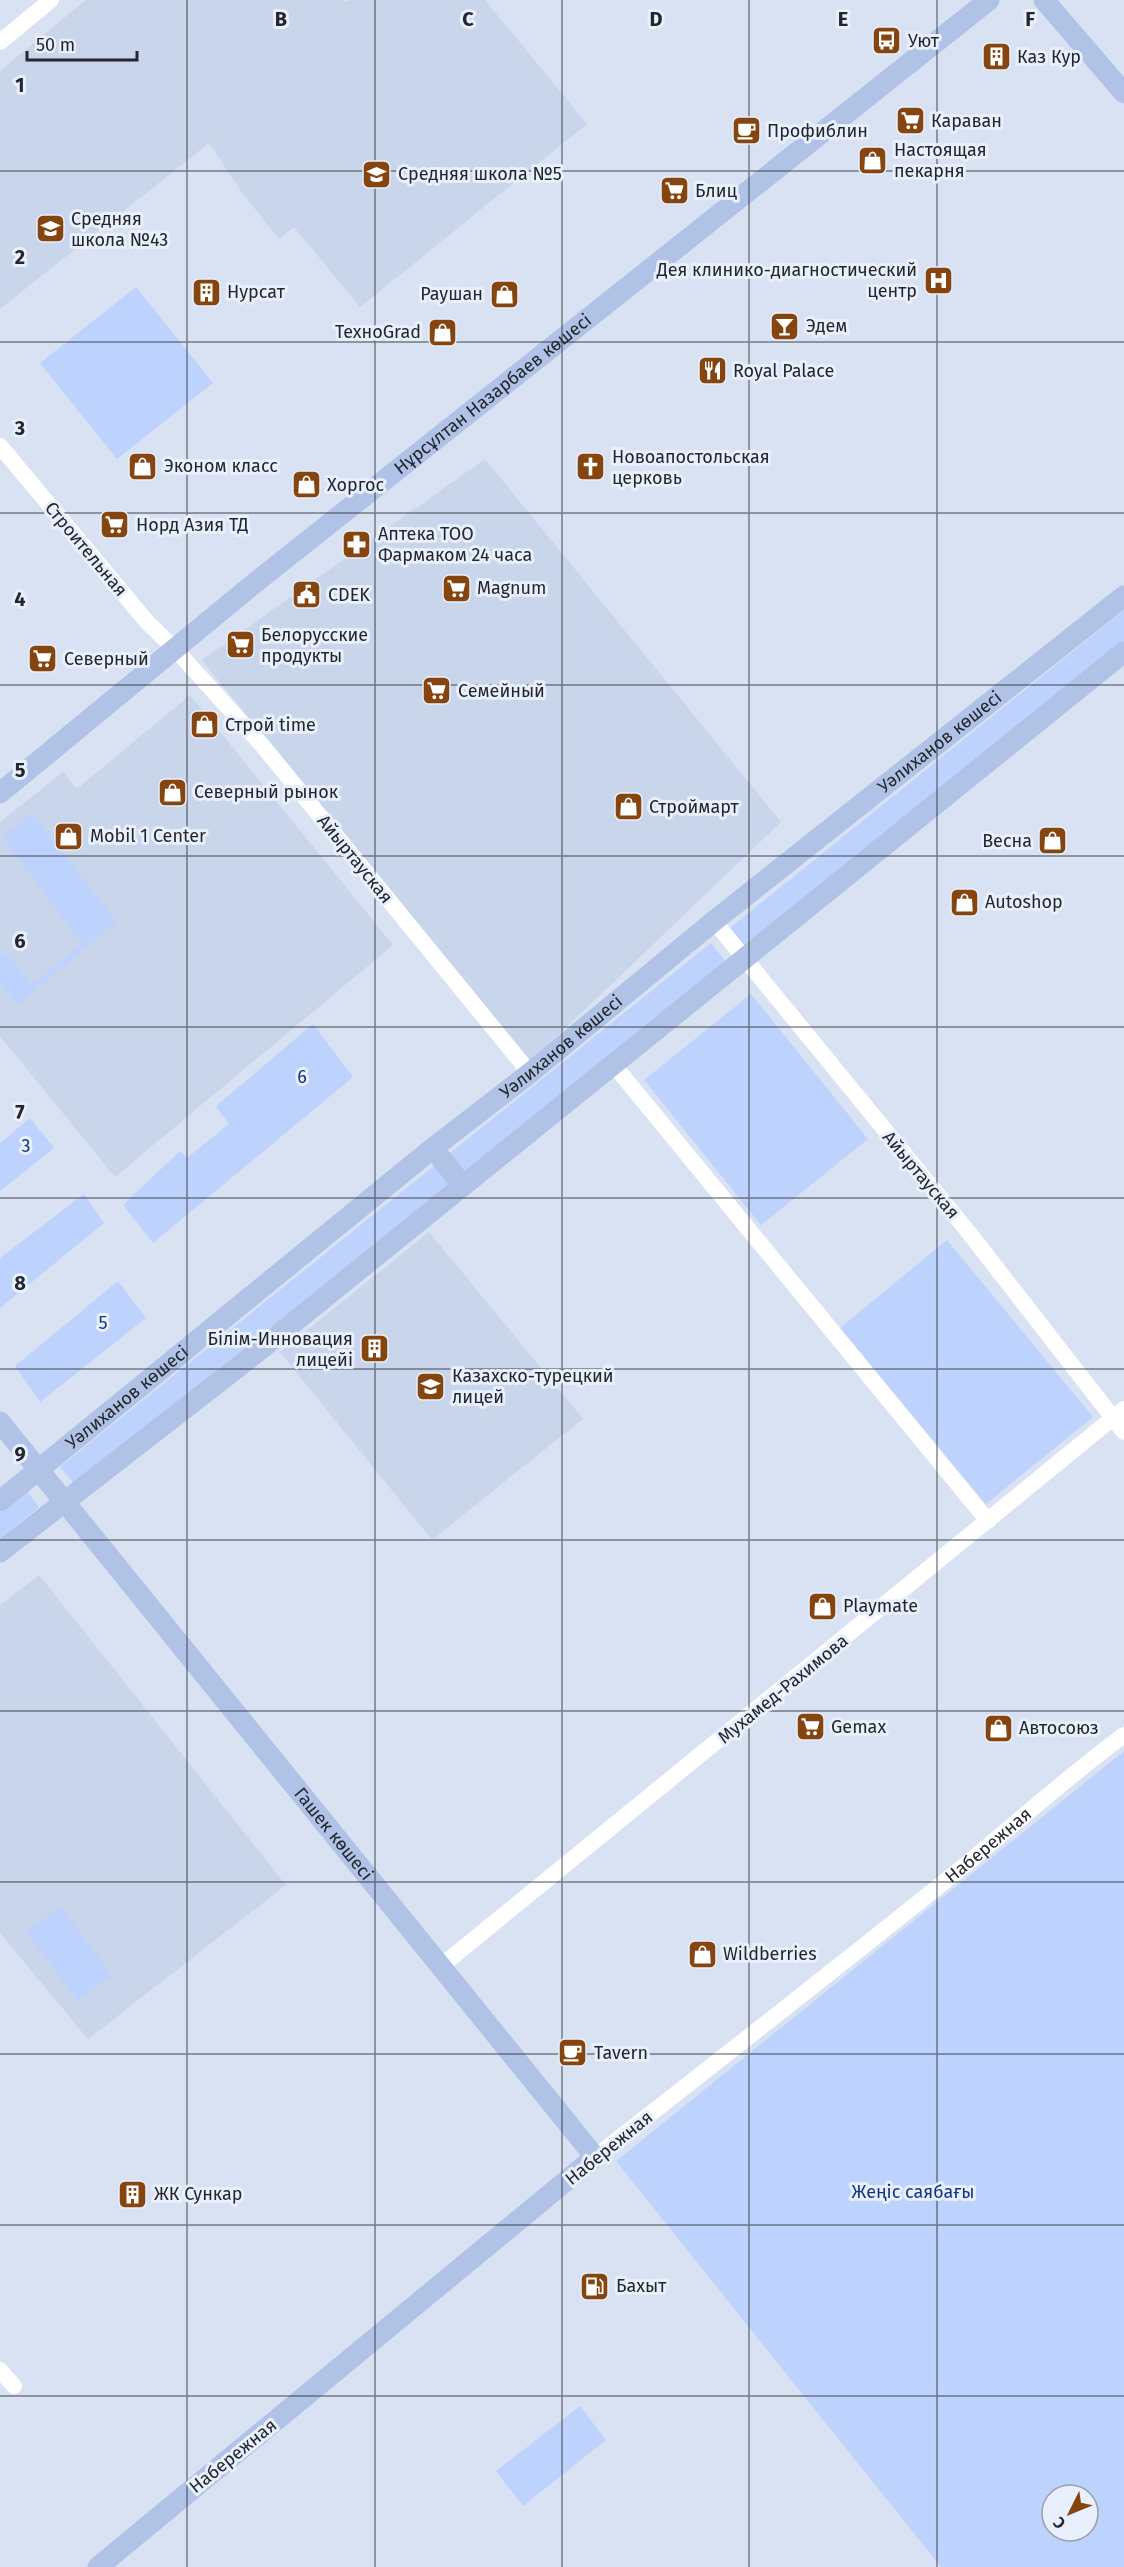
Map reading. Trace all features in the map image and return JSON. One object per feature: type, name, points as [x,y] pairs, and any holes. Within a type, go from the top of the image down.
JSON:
[{"type":"main road","name":"Нұрсұлтан Назарбаев көшесі","points":[[0,793],[603,304],[989,0]]},
{"type":"main road","points":[[1044,0],[1124,93]]},
{"type":"main road","name":"Уәлиханов көшесі","points":[[0,1501],[433,1148],[530,1073],[714,921],[1124,596]]},
{"type":"main road","points":[[0,1552],[67,1506],[1124,652]]},
{"type":"main road","points":[[433,1148],[463,1186]]},
{"type":"main road","name":"Гашек көшесі","points":[[0,1422],[595,2157]]},
{"type":"main road","name":"Набережная","points":[[98,2567],[595,2157]]},
{"type":"street","points":[[0,42],[51,0]]},
{"type":"street","name":"Строительная","points":[[0,446],[148,623],[175,649]]},
{"type":"street","name":"Айыртауская","points":[[175,649],[262,745],[530,1073]]},
{"type":"street","name":"Айыртауская","points":[[714,921],[1118,1414],[1124,1432]]},
{"type":"street","points":[[613,1064],[988,1521]]},
{"type":"street","name":"Мухамед-Рахимова","points":[[440,1967],[1118,1414]]},
{"type":"street","name":"Набережная","points":[[595,2157],[997,1839],[1075,1771],[1124,1735]]},
{"type":"street","points":[[0,2370],[14,2386]]},
{"type":"shaded area","points":[[86,0],[344,0],[346,2],[349,0],[485,0],[587,124],[360,307],[294,227],[279,239],[243,194],[209,143],[0,309],[0,71]]},
{"type":"shaded area","points":[[485,459],[781,822],[528,1064],[202,660]]},
{"type":"shaded area","points":[[190,695],[393,945],[115,1177],[0,1036],[0,822],[63,772],[77,789]]},
{"type":"shaded area","name":"Казахско-турецкий лицей","points":[[429,1232],[583,1419],[432,1540],[280,1352]]},
{"type":"shaded area","points":[[39,1575],[286,1885],[88,2039],[0,1933],[0,1605]]},
{"type":"green space","points":[[136,287],[213,383],[117,459],[40,363]]},
{"type":"green space","points":[[1124,610],[1124,641],[745,946],[730,928]]},
{"type":"green space","points":[[33,813],[116,922],[18,1005],[0,984],[0,953],[8,955],[32,984],[82,944],[2,837]]},
{"type":"green space","points":[[711,943],[726,962],[75,1485],[60,1467]]},
{"type":"green space","points":[[751,994],[868,1139],[761,1225],[644,1080]]},
{"type":"green space","name":"6","points":[[313,1024],[353,1077],[153,1243],[123,1205],[180,1151],[187,1158],[229,1124],[216,1106]]},
{"type":"green space","name":"3","points":[[30,1118],[54,1148],[0,1191],[0,1143]]},
{"type":"green space","points":[[84,1194],[104,1223],[0,1308],[0,1258]]},
{"type":"green space","points":[[947,1240],[1093,1417],[986,1504],[840,1328]]},
{"type":"green space","name":"5","points":[[118,1281],[146,1318],[40,1402],[15,1366]]},
{"type":"green space","points":[[27,1491],[39,1507],[0,1539],[0,1513]]},
{"type":"green space","name":"Жеңіс саябағы","points":[[1124,1751],[1124,2567],[941,2567],[616,2161]]},
{"type":"green space","points":[[61,1906],[112,1975],[78,2001],[26,1932]]},
{"type":"green space","points":[[580,2406],[606,2440],[523,2506],[496,2471]]},
{"type":"place","name":"Уют","points":[[887,41]]},
{"type":"place","name":"Каз Кур","points":[[996,57]]},
{"type":"place","name":"Караван","points":[[910,121]]},
{"type":"place","name":"Профиблин","points":[[746,131]]},
{"type":"place","name":"Настоящая пекарня","points":[[873,160]]},
{"type":"place","name":"Средняя школа №5","points":[[377,174]]},
{"type":"place","name":"Блиц","points":[[674,191]]},
{"type":"place","name":"Средняя школа №43","points":[[50,229]]},
{"type":"place","name":"Дея клинико-диагностический центр","points":[[938,280]]},
{"type":"place","name":"Нурсат","points":[[206,292]]},
{"type":"place","name":"Раушан","points":[[504,294]]},
{"type":"place","name":"Эдем","points":[[785,326]]},
{"type":"place","name":"ТехноGrad","points":[[442,332]]},
{"type":"place","name":"Royal Palace","points":[[712,371]]},
{"type":"place","name":"Эконом класс","points":[[143,466]]},
{"type":"place","name":"Новоапостольская церковь","points":[[591,467]]},
{"type":"place","name":"Хоргос","points":[[306,485]]},
{"type":"place","name":"Норд Азия ТД","points":[[115,525]]},
{"type":"place","name":"Аптека ТОО Фармаком 24 часа","points":[[357,544]]},
{"type":"place","name":"Magnum","points":[[456,588]]},
{"type":"place","name":"CDEK","points":[[307,595]]},
{"type":"place","name":"Белорусские продукты","points":[[240,645]]},
{"type":"place","name":"Северный","points":[[43,659]]},
{"type":"place","name":"Семейный","points":[[437,691]]},
{"type":"place","name":"Строй time","points":[[204,725]]},
{"type":"place","name":"Северный рынок","points":[[173,792]]},
{"type":"place","name":"Строймарт","points":[[628,807]]},
{"type":"place","name":"Mobil 1 Center","points":[[69,836]]},
{"type":"place","name":"Весна","points":[[1053,841]]},
{"type":"place","name":"Autoshop","points":[[964,902]]},
{"type":"place","name":"Білім-Инновация лицейі","points":[[374,1349]]},
{"type":"place","name":"Казахско-турецкий лицей","points":[[431,1386]]},
{"type":"place","name":"Playmate","points":[[822,1606]]},
{"type":"place","name":"Gemax","points":[[810,1727]]},
{"type":"place","name":"Автосоюз","points":[[998,1728]]},
{"type":"place","name":"Wildberries","points":[[702,1954]]},
{"type":"place","name":"Tavern","points":[[573,2053]]},
{"type":"place","name":"ЖК Сункар","points":[[133,2194]]},
{"type":"place","name":"Бахыт","points":[[595,2286]]}]
